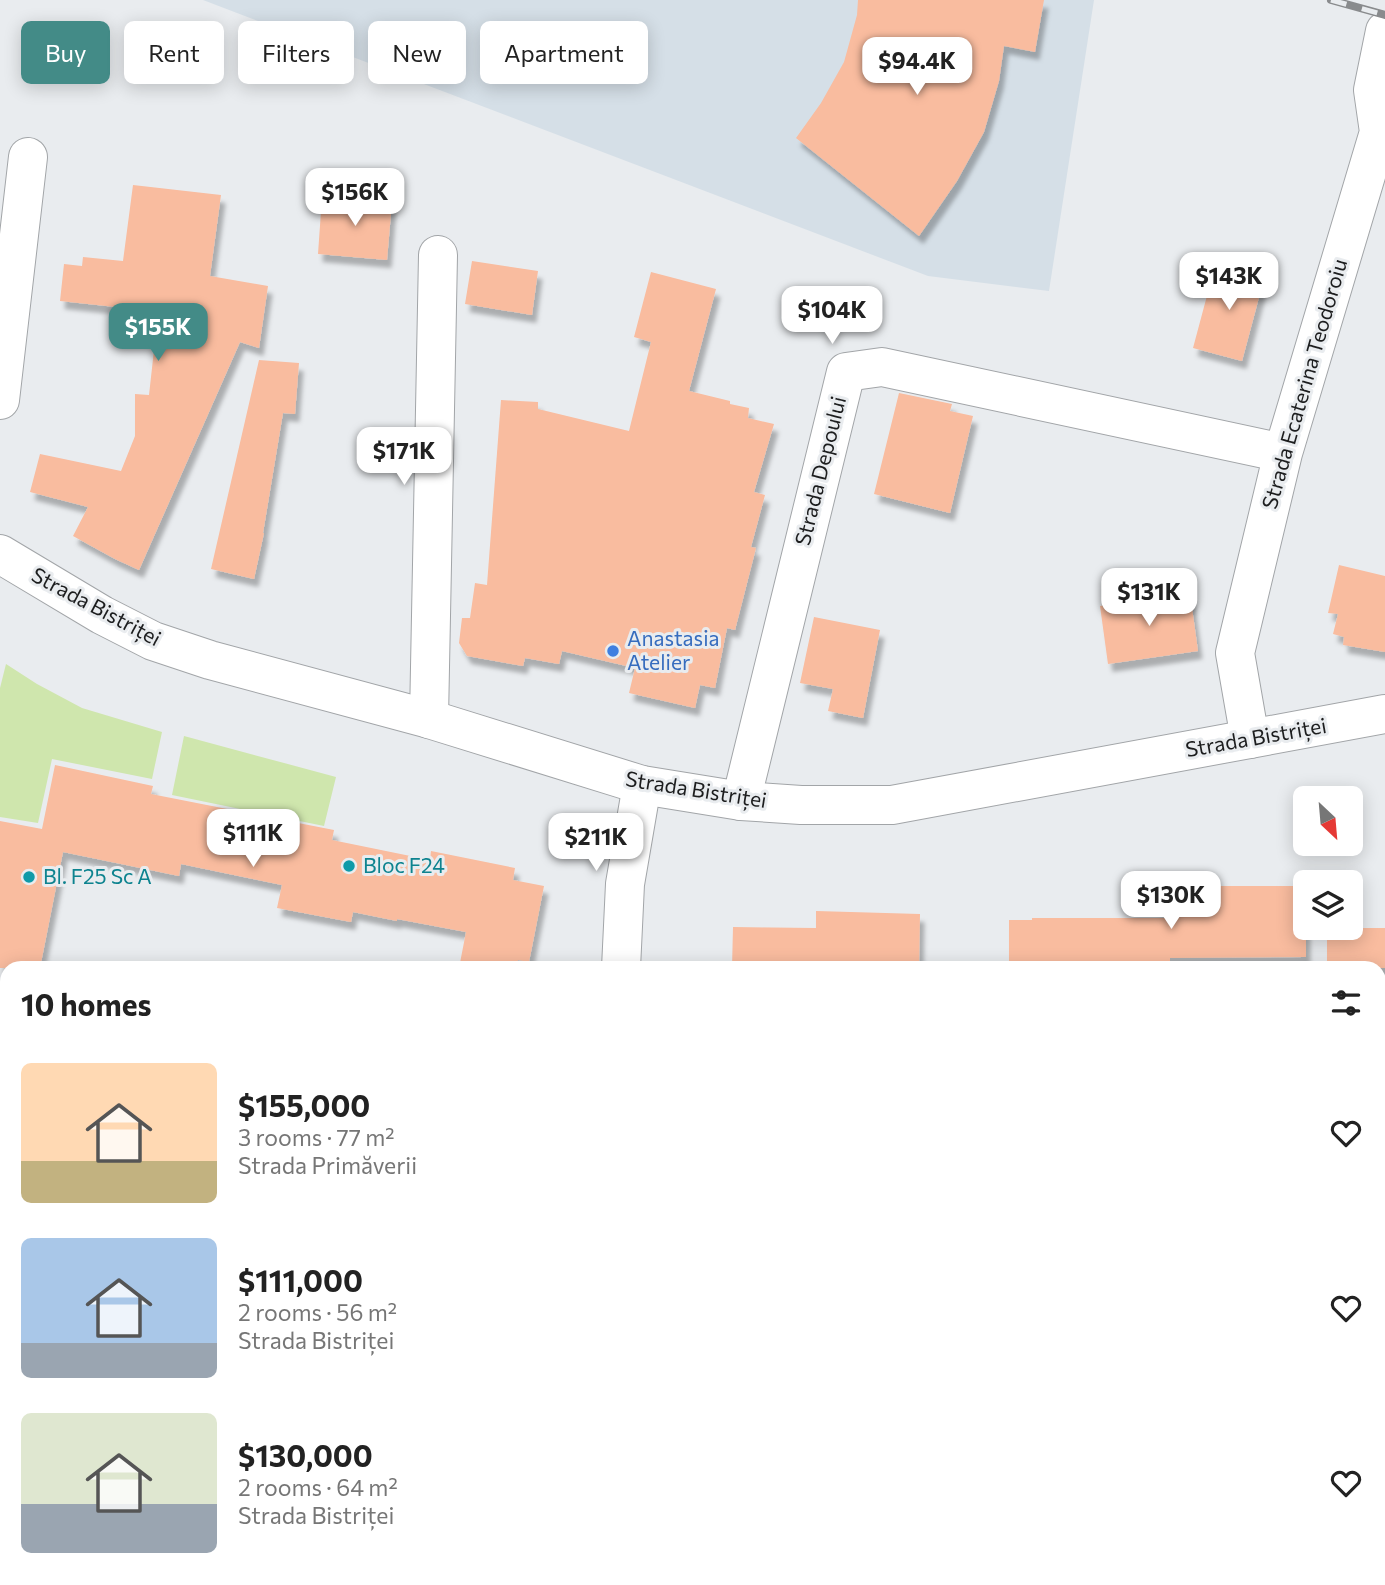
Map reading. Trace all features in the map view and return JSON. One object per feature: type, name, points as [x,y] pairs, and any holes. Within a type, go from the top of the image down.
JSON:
[{"type":"street","name":"Strada Ecaterina Teodoroiu","points":[[1250,739],[1235,653],[1283,453],[1382,132],[1373,90],[1385,31]]},
{"type":"street","points":[[0,400],[28,157]]},
{"type":"street","points":[[429,719],[438,255]]},
{"type":"street","name":"Strada Depoului","points":[[741,801],[845,372],[882,366],[1283,453]]},
{"type":"street","name":"Strada Bistriței","points":[[0,554],[102,615],[153,641],[210,660],[429,719],[642,785],[741,801],[801,805],[892,805],[1385,714]]},
{"type":"street","points":[[621,961],[625,884],[642,785]]},
{"type":"shaded area","points":[[203,0],[1094,0],[1049,291],[928,276],[424,84],[466,84],[466,21],[368,21],[368,63],[354,57],[354,21],[258,21]]},
{"type":"green space","points":[[6,664],[82,708],[162,732],[152,779],[52,759],[38,823],[0,817],[0,688]]},
{"type":"green space","points":[[184,736],[336,777],[324,826],[172,795]]},
{"type":"building","points":[[858,0],[1044,0],[1035,52],[1004,46],[999,81],[984,132],[957,181],[919,236],[796,138],[821,103],[844,62],[857,15]]},
{"type":"building","points":[[133,185],[221,195],[210,276],[268,286],[259,348],[240,342],[139,570],[73,536],[88,507],[30,492],[40,454],[121,471],[135,436],[135,394],[149,395],[158,314],[60,301],[64,264],[82,266],[83,257],[123,261]]},
{"type":"building","points":[[322,197],[392,202],[387,260],[318,254]]},
{"type":"building","points":[[472,261],[538,271],[532,315],[465,304]]},
{"type":"building","points":[[1216,262],[1265,275],[1242,361],[1193,348]]},
{"type":"building","points":[[651,272],[716,289],[689,391],[749,408],[748,418],[774,424],[754,492],[765,495],[751,547],[756,548],[735,630],[727,628],[715,688],[700,685],[695,708],[629,693],[635,668],[562,651],[559,664],[525,658],[523,666],[467,656],[459,643],[462,618],[470,618],[475,583],[487,585],[501,400],[538,402],[538,409],[629,431],[651,342],[634,337]]},
{"type":"building","points":[[259,360],[299,363],[295,414],[283,413],[254,579],[211,569]]},
{"type":"building","points":[[899,393],[952,404],[950,411],[973,416],[950,513],[874,494]]},
{"type":"building","points":[[1339,565],[1385,576],[1385,652],[1343,645],[1344,637],[1333,634],[1338,614],[1328,613]]},
{"type":"building","points":[[1190,593],[1198,651],[1108,664],[1100,606]]},
{"type":"building","points":[[814,617],[880,630],[863,718],[828,711],[833,689],[800,683]]},
{"type":"building","name":"Bloc F24","points":[[55,765],[153,786],[151,794],[334,830],[332,840],[430,860],[431,851],[515,868],[513,880],[544,886],[529,961],[460,961],[466,932],[353,912],[351,922],[277,908],[282,885],[181,864],[179,876],[63,852],[41,961],[0,961],[0,821],[42,829]]},
{"type":"building","points":[[1169,886],[1293,886],[1293,940],[1306,940],[1306,957],[1170,958],[1170,961],[1009,961],[1009,920],[1169,918]]},
{"type":"building","points":[[816,911],[920,914],[919,961],[732,961],[733,927],[816,928]]},
{"type":"building","points":[[1363,928],[1385,928],[1385,961],[1327,961],[1327,940],[1363,940]]},
{"type":"railway","points":[[1331,0],[1385,15]]},
{"type":"place","name":"Anastasia Atelier","points":[[613,651]]},
{"type":"place","name":"Bloc F24","points":[[349,866]]},
{"type":"place","name":"Bl. F25 Sc A","points":[[29,877]]}]
